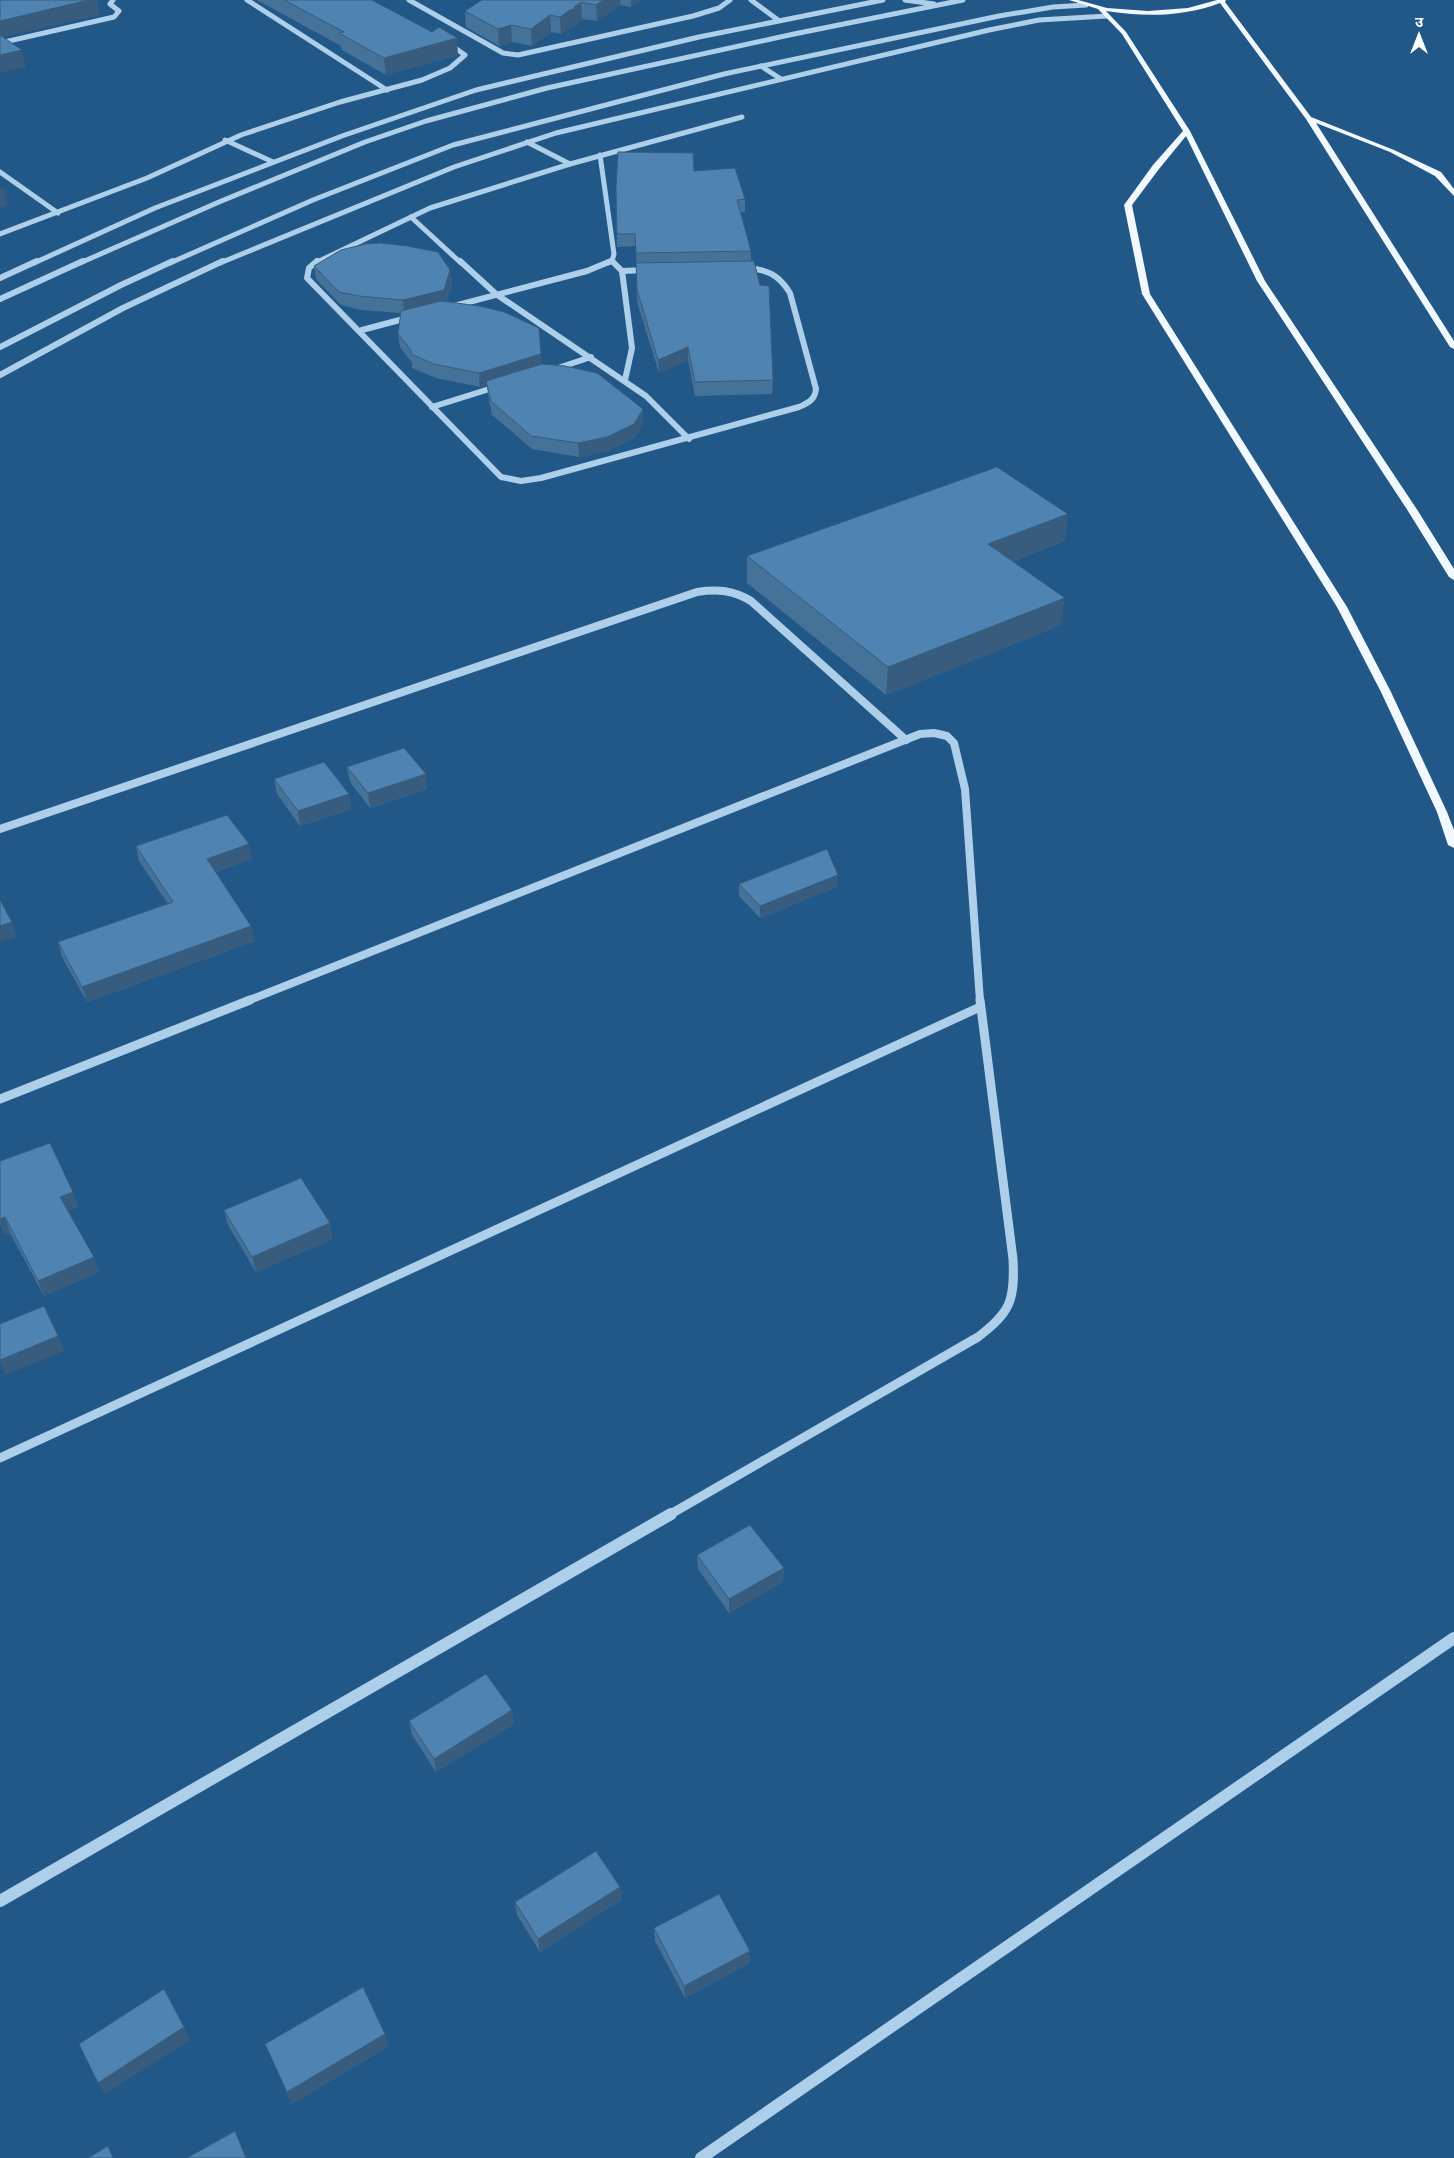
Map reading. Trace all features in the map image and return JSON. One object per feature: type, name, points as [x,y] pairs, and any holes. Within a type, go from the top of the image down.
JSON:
[{"type":"main road","points":[[1072,0],[1100,8],[1134,12],[1187,10],[1222,1],[1309,118],[1454,347]]},
{"type":"main road","points":[[1100,8],[1124,33],[1187,131],[1261,281],[1454,578]]},
{"type":"main road","points":[[1309,118],[1392,151],[1438,174],[1454,194]]},
{"type":"main road","points":[[1187,131],[1156,167],[1128,205],[1146,294],[1342,607],[1386,692],[1442,812],[1454,845]]},
{"type":"street","points":[[0,43],[114,17],[119,12],[110,4],[114,0]]},
{"type":"street","points":[[247,0],[387,90]]},
{"type":"street","points":[[409,0],[503,53],[518,55],[711,12],[730,0]]},
{"type":"street","points":[[750,0],[778,20]]},
{"type":"street","points":[[0,278],[155,208],[342,136],[476,90],[778,20],[882,0]]},
{"type":"street","points":[[905,0],[940,5]]},
{"type":"street","points":[[0,299],[219,202],[365,142],[426,120],[556,86],[794,34],[963,0]]},
{"type":"street","points":[[0,347],[121,285],[217,241],[330,193],[453,145],[586,109],[761,66],[999,16],[1053,7],[1086,5]]},
{"type":"street","points":[[0,375],[123,308],[230,258],[454,167],[527,142],[556,133],[781,79],[1028,22],[1108,16]]},
{"type":"street","points":[[0,234],[147,178],[225,140],[340,102],[422,80],[450,68],[465,55],[464,52],[440,39]]},
{"type":"street","points":[[761,66],[781,79]]},
{"type":"street","points":[[742,117],[600,155],[430,208],[320,259],[310,266],[308,278],[362,330],[432,407],[501,477],[523,481],[541,478],[689,439],[811,402],[816,396],[816,389],[786,286],[769,270],[742,268]]},
{"type":"street","points":[[225,140],[274,162]]},
{"type":"street","points":[[527,142],[570,164]]},
{"type":"street","points":[[600,155],[614,254],[612,261]]},
{"type":"street","points":[[0,172],[58,213]]},
{"type":"street","points":[[411,217],[496,294],[626,380],[646,396],[689,439]]},
{"type":"street","points":[[612,261],[622,271],[632,348],[626,380]]},
{"type":"street","points":[[439,310],[587,271],[612,261]]},
{"type":"street","points":[[622,271],[660,270]]},
{"type":"street","points":[[362,330],[420,315]]},
{"type":"street","points":[[544,372],[590,357]]},
{"type":"street","points":[[432,407],[507,384]]},
{"type":"street","points":[[0,829],[697,592],[712,590],[724,589],[736,592],[751,601],[906,740]]},
{"type":"street","points":[[0,1098],[920,734],[934,733],[946,736],[954,743],[965,789],[980,1006],[1013,1259],[1015,1291],[1010,1306],[999,1322],[978,1337],[0,1901]]},
{"type":"street","points":[[0,1458],[980,1006]]},
{"type":"street","points":[[701,2158],[1454,1638]]},
{"type":"building","points":[[0,0],[89,0],[0,21]]},
{"type":"building","points":[[284,0],[372,0],[432,32],[439,27],[457,38],[384,58],[339,33],[344,32]]},
{"type":"building","points":[[482,0],[603,0],[596,5],[581,2],[574,7],[577,8],[570,10],[560,17],[550,15],[531,29],[511,25],[498,29],[465,11]]},
{"type":"building","points":[[0,35],[22,50],[0,55]]},
{"type":"building","points":[[618,152],[693,153],[694,171],[735,168],[745,199],[737,200],[751,251],[636,253],[635,234],[617,234],[616,188]]},
{"type":"building","points":[[380,243],[438,252],[450,270],[444,290],[403,300],[359,296],[339,292],[314,266],[341,250],[365,244]]},
{"type":"building","points":[[754,261],[760,285],[769,286],[773,380],[695,382],[688,347],[658,360],[637,289],[636,263]]},
{"type":"building","points":[[441,301],[479,306],[504,312],[539,328],[541,354],[479,373],[434,364],[411,354],[411,350],[398,334],[401,311]]},
{"type":"building","points":[[542,364],[565,366],[597,373],[643,409],[634,424],[607,437],[578,443],[531,436],[491,401],[486,381]]},
{"type":"building","points":[[997,467],[1068,514],[988,544],[1065,598],[888,667],[747,556]]},
{"type":"building","points":[[404,748],[426,774],[368,793],[347,767]]},
{"type":"building","points":[[324,762],[349,794],[298,811],[274,779]]},
{"type":"building","points":[[227,815],[249,844],[207,859],[251,926],[82,987],[58,942],[173,902],[136,846]]},
{"type":"building","points":[[827,849],[838,875],[760,906],[739,884]]},
{"type":"building","points":[[0,900],[12,922],[0,926]]},
{"type":"building","points":[[50,1143],[73,1192],[60,1197],[94,1257],[38,1281],[5,1217],[0,1219],[0,1161]]},
{"type":"building","points":[[301,1178],[330,1223],[252,1257],[224,1210]]},
{"type":"building","points":[[44,1306],[58,1336],[0,1360],[0,1324]]},
{"type":"building","points":[[750,1525],[784,1568],[729,1599],[697,1555]]},
{"type":"building","points":[[486,1674],[512,1710],[434,1759],[409,1721]]},
{"type":"building","points":[[596,1851],[620,1887],[538,1939],[515,1902]]},
{"type":"building","points":[[719,1894],[750,1951],[684,1986],[654,1928]]},
{"type":"building","points":[[363,1987],[385,2034],[287,2092],[265,2044]]},
{"type":"building","points":[[164,1989],[184,2027],[98,2083],[79,2044]]},
{"type":"building","points":[[235,2131],[246,2158],[187,2158]]},
{"type":"building","points":[[108,2146],[113,2158],[88,2158]]}]
